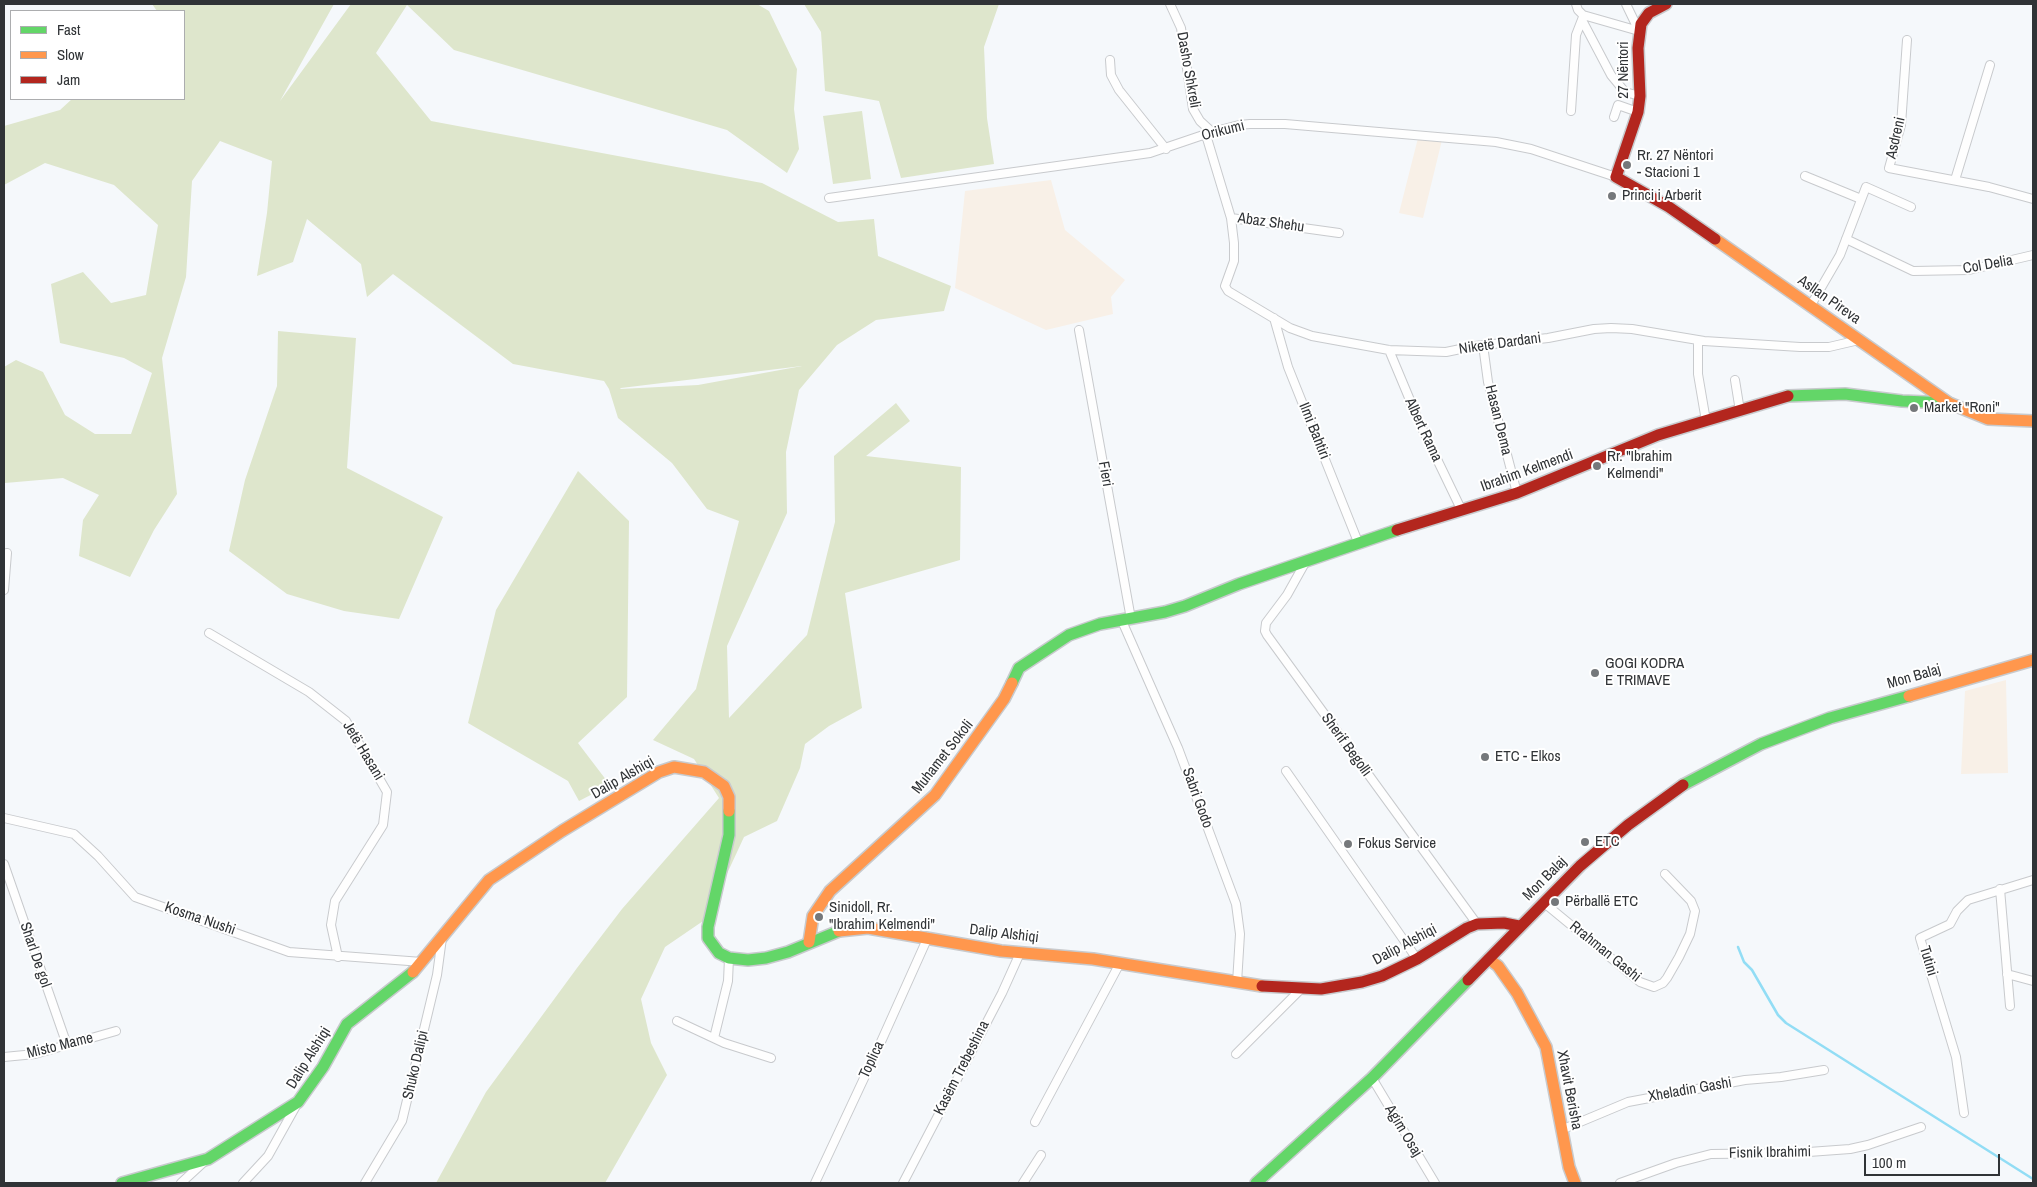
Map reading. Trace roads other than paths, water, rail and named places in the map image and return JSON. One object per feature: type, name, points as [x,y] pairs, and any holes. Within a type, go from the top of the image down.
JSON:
[{"type":"street","name":"Dasho Shkreli","points":[[1170,4],[1181,28],[1193,109],[1209,133]]},
{"type":"street","points":[[1576,4],[1611,76],[1625,92],[1640,96]]},
{"type":"street","points":[[1626,4],[1639,31]]},
{"type":"street","name":"27 Nëntori","points":[[1616,177],[1638,112],[1640,96],[1639,31],[1644,18],[1666,4]]},
{"type":"street","points":[[1583,17],[1639,31]]},
{"type":"street","points":[[1571,111],[1576,35],[1583,17]]},
{"type":"street","name":"Asdreni","points":[[1907,40],[1901,125],[1889,168],[1955,180],[2033,199]]},
{"type":"street","points":[[1110,60],[1112,75],[1119,90],[1166,149]]},
{"type":"street","points":[[1955,180],[1990,65]]},
{"type":"street","points":[[1614,117],[1618,105],[1638,112]]},
{"type":"street","name":"Orikumi","points":[[829,198],[1130,157],[1166,149],[1209,133],[1239,125],[1285,124],[1496,142],[1531,149],[1616,177]]},
{"type":"street","name":"Abaz Shehu","points":[[1209,133],[1230,218],[1339,233]]},
{"type":"street","points":[[1805,176],[1861,199]]},
{"type":"street","name":"Asllan Pireva","points":[[1616,177],[1669,207],[1811,305],[1949,404],[1988,419],[2011,422],[2033,421]]},
{"type":"street","points":[[1811,305],[1834,267],[1866,187],[1911,207]]},
{"type":"street","name":"Niketë Dardani","points":[[1230,218],[1235,251],[1234,261],[1225,286],[1228,291],[1290,328],[1312,336],[1389,350],[1446,352],[1483,345],[1548,338],[1594,329],[1611,328],[1632,329],[1698,340],[1816,347],[1829,347],[1859,340]]},
{"type":"street","name":"Col Delia","points":[[1846,239],[1912,271],[1969,270],[2033,255]]},
{"type":"street","name":"Ilmi Bahtiri","points":[[1274,318],[1288,367],[1358,542]]},
{"type":"street","name":"Fieri","points":[[1078,330],[1127,620]]},
{"type":"street","points":[[1698,340],[1698,374],[1706,421]]},
{"type":"street","name":"Hasan Dema","points":[[1483,345],[1488,382],[1517,493]]},
{"type":"street","name":"Albert Rama","points":[[1389,350],[1420,424],[1461,509]]},
{"type":"street","points":[[1736,380],[1740,411]]},
{"type":"street","name":"Ibrahim Kelmendi","points":[[1127,620],[1185,606],[1239,584],[1358,542],[1517,493],[1645,440],[1788,396],[1803,394],[1862,395],[1890,400],[1949,404]]},
{"type":"street","points":[[4,590],[7,553]]},
{"type":"street","name":"Sherif Begolli","points":[[1306,561],[1288,595],[1266,623],[1265,631],[1477,924]]},
{"type":"street","name":"Muhamet Sokoli","points":[[809,942],[813,916],[820,903],[846,875],[917,813],[935,794],[1004,699],[1019,668],[1069,635],[1082,629],[1127,620]]},
{"type":"street","name":"Sabri Godo","points":[[1127,620],[1178,748],[1236,904],[1240,934],[1237,983]]},
{"type":"street","name":"Jetë Hasani","points":[[209,633],[309,692],[346,721],[387,792],[383,825],[335,900],[331,925],[338,957]]},
{"type":"street","name":"Mon Balaj","points":[[1256,1183],[1372,1078],[1519,926],[1599,848],[1676,789],[1761,744],[1830,718],[2033,660]]},
{"type":"street","name":"Dalip Alshiqi","points":[[182,1183],[208,1159],[298,1102],[323,1067],[347,1024],[410,976],[489,880],[562,831],[653,776],[674,767],[704,772],[724,786],[729,797],[729,835],[724,864],[708,927],[708,938],[719,953],[729,958],[748,960],[766,958],[788,952],[809,942],[848,929],[868,928],[1001,951],[1077,957],[1237,983],[1321,989],[1362,982],[1382,976],[1417,959],[1467,928],[1477,924],[1504,923],[1519,926]]},
{"type":"street","points":[[1286,771],[1417,959]]},
{"type":"street","name":"Kosma Nushi","points":[[4,818],[74,834],[98,856],[135,897],[289,952],[422,962]]},
{"type":"street","name":"Sharl De gol","points":[[4,864],[67,1045]]},
{"type":"street","name":"Rrahman Gashi","points":[[1543,902],[1640,982],[1654,987],[1663,983],[1679,957],[1690,934],[1695,911],[1691,901],[1665,874]]},
{"type":"street","name":"Tutini","points":[[1964,1113],[1956,1057],[1920,938],[1950,924],[1958,910],[1968,900],[2033,880]]},
{"type":"street","points":[[2000,889],[2010,1006]]},
{"type":"street","name":"Shuko Dalipi","points":[[365,1183],[402,1121],[437,975],[442,937]]},
{"type":"street","name":"Toplica","points":[[815,1183],[928,937]]},
{"type":"street","name":"Kasëm Trebeshina","points":[[903,1183],[1002,993],[1020,953]]},
{"type":"street","points":[[714,1038],[728,981],[729,958]]},
{"type":"street","name":"Xhavit Berisha","points":[[1489,959],[1498,966],[1517,994],[1546,1047],[1568,1167],[1575,1183]]},
{"type":"street","points":[[1035,1122],[1120,964]]},
{"type":"street","points":[[2008,974],[2033,981]]},
{"type":"street","points":[[1236,1054],[1301,989]]},
{"type":"street","points":[[678,1021],[714,1038],[771,1058]]},
{"type":"street","name":"Misto Mame","points":[[4,1057],[35,1054],[116,1031]]},
{"type":"street","name":"Xheladin Gashi","points":[[1561,1130],[1628,1102],[1745,1080],[1781,1077],[1824,1070]]},
{"type":"street","name":"Agim Osaj","points":[[1372,1078],[1435,1183]]},
{"type":"street","points":[[243,1183],[268,1156],[298,1102]]},
{"type":"street","name":"Fisnik Ibrahimi","points":[[1620,1183],[1676,1163],[1711,1154],[1795,1154],[1850,1149],[1921,1128]]},
{"type":"street","points":[[1023,1183],[1041,1155]]},
{"type":"street","name":"Dalip Alshiqi","points":[[122,1183],[208,1159]]},
{"type":"waterway","points":[[1738,947],[1744,962],[1752,970],[1778,1015],[1786,1023],[2033,1179]]},
{"type":"place","name":"Rr. 27 Nëntori - Stacioni 1","points":[[1627,165]]},
{"type":"place","name":"Princi i Arberit","points":[[1612,196]]},
{"type":"place","name":"Market \"Roni\"","points":[[1914,408]]},
{"type":"place","name":"Rr. \"Ibrahim Kelmendi\"","points":[[1597,466]]},
{"type":"place","name":"GOGI KODRA E TRIMAVE","points":[[1595,673]]},
{"type":"place","name":"ETC - Elkos","points":[[1485,757]]},
{"type":"place","name":"ETC","points":[[1585,842]]},
{"type":"place","name":"Fokus Service","points":[[1348,844]]},
{"type":"place","name":"Përballë ETC","points":[[1555,902]]},
{"type":"place","name":"Sinidoll, Rr. \"Ibrahim Kelmendi\"","points":[[819,917]]}]
